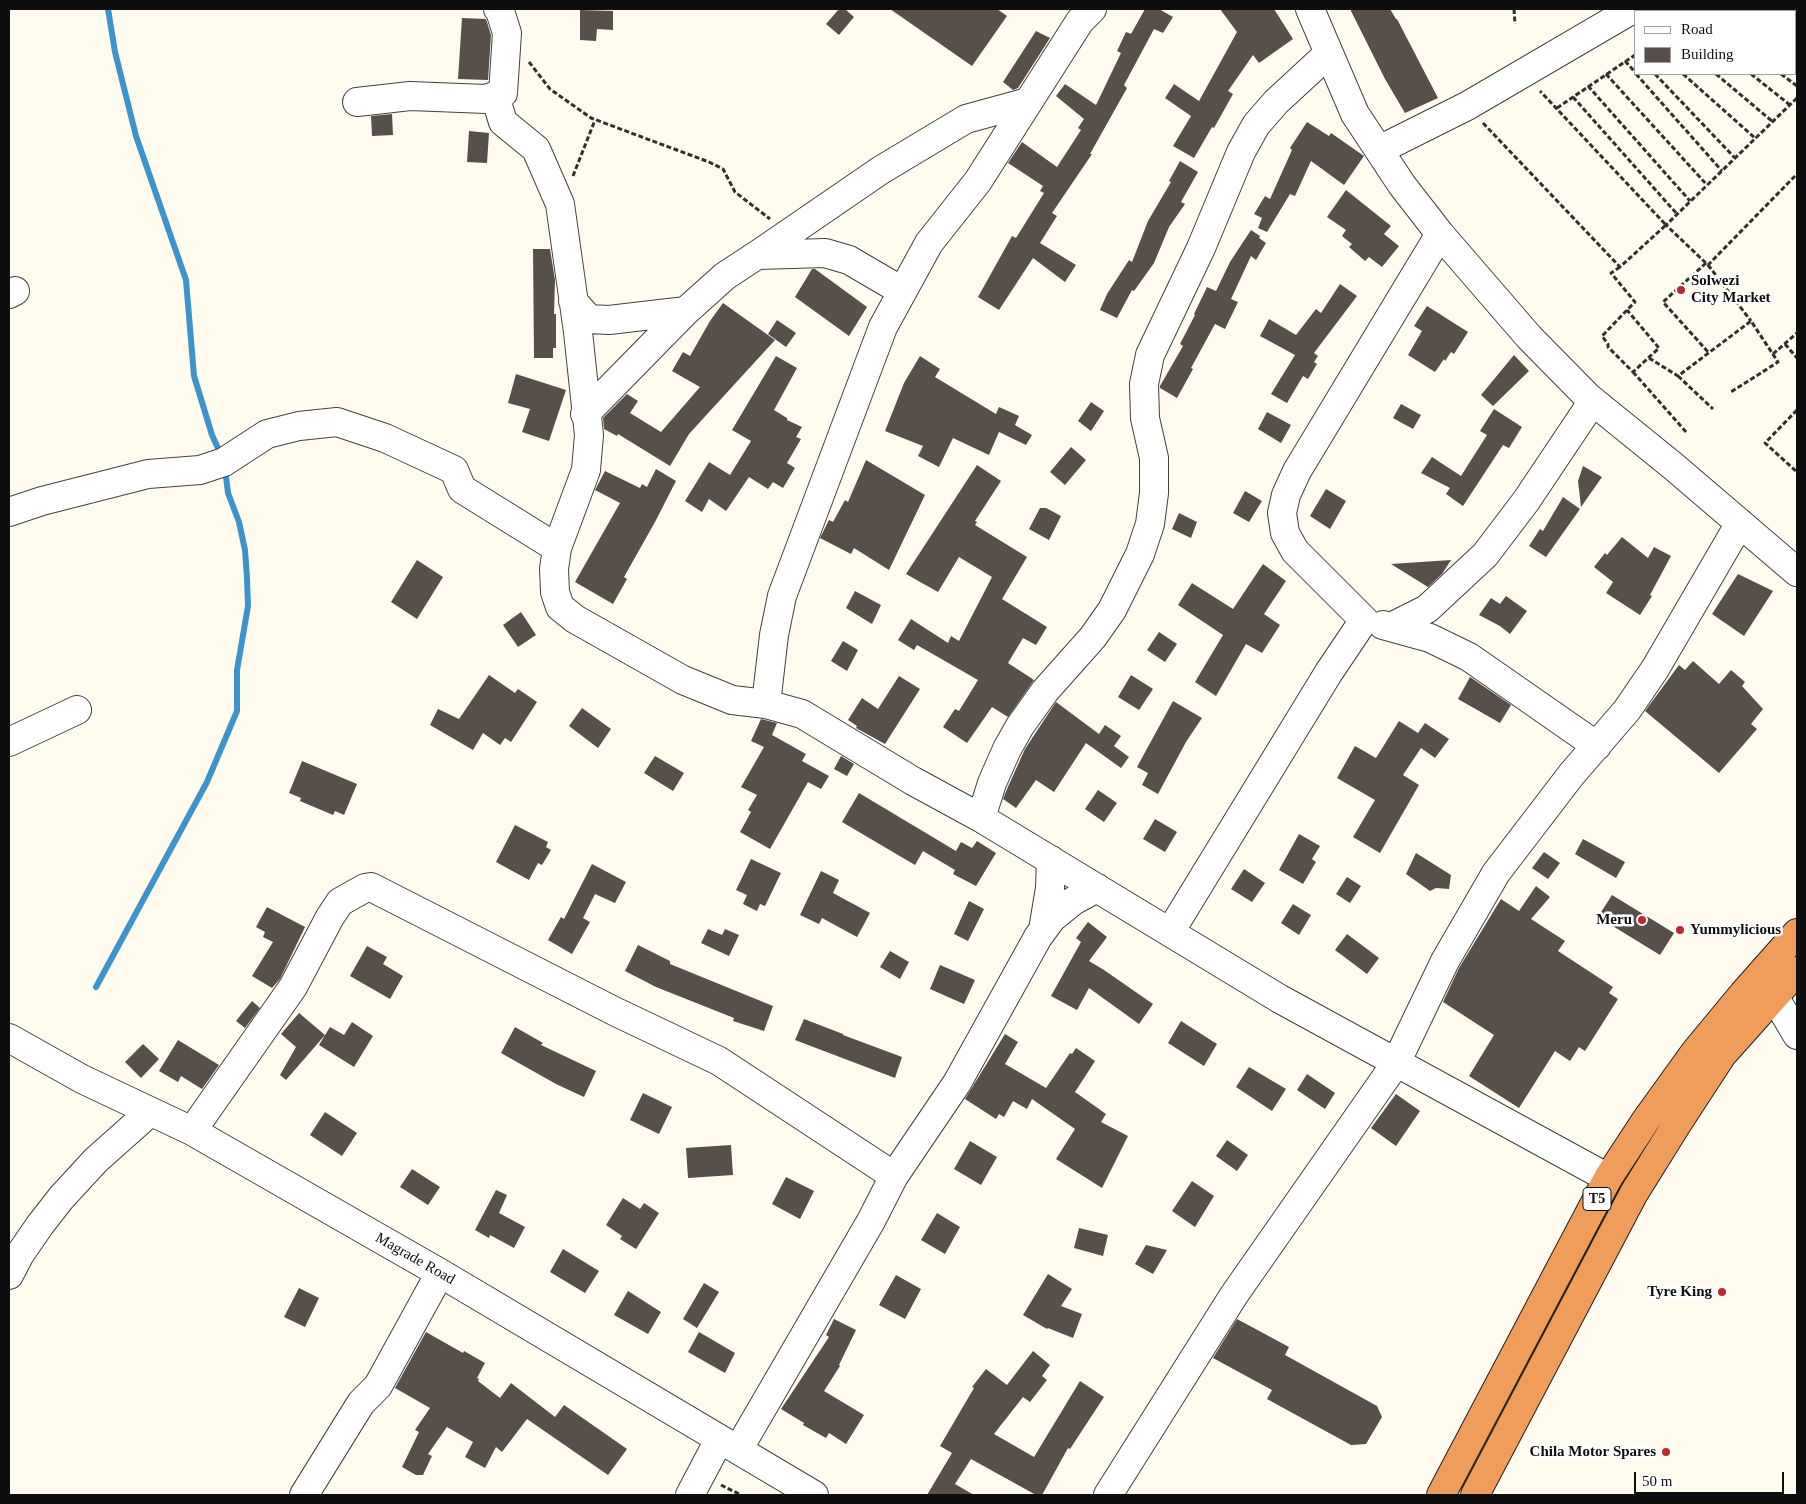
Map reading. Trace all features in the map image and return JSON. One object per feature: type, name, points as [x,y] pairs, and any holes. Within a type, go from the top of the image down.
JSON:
[{"type":"highway","name":"T5","points":[[1441,1495],[1608,1178],[1646,1120],[1695,1052],[1797,933]]},
{"type":"highway","name":"T5","points":[[1475,1495],[1634,1193],[1676,1124],[1722,1055],[1797,971]]},
{"type":"street","points":[[357,102],[410,96],[486,99],[503,93],[506,33],[498,9]]},
{"type":"street","points":[[1310,9],[1355,114],[1402,185],[1440,234],[1529,337],[1593,401],[1797,572]]},
{"type":"street","points":[[1379,150],[1467,106],[1633,9]]},
{"type":"street","points":[[766,704],[774,635],[782,596],[883,327],[929,243],[978,181],[1028,102],[1079,13]]},
{"type":"street","points":[[981,818],[992,783],[1007,749],[1020,726],[1045,691],[1093,637],[1107,617],[1140,554],[1150,524],[1154,493],[1154,458],[1145,418],[1144,384],[1150,355],[1201,248],[1242,152],[1256,125],[1276,102],[1328,54]]},
{"type":"street","points":[[495,96],[504,122],[536,149],[560,204],[578,332],[588,435],[586,470],[557,548],[554,569],[555,592],[560,607],[575,620],[683,680],[732,700],[766,704],[802,714],[913,781],[981,818],[1280,999],[1608,1178]]},
{"type":"street","points":[[585,414],[686,311],[725,276],[881,170],[966,119],[1028,102]]},
{"type":"street","points":[[1440,234],[1297,471],[1286,495],[1282,513],[1285,533],[1295,551],[1364,620],[1430,638],[1469,657],[1597,746]]},
{"type":"street","points":[[757,255],[825,253],[849,260],[902,291]]},
{"type":"street","points":[[573,301],[589,318],[609,320],[686,311]]},
{"type":"street","points":[[1391,627],[1427,609],[1486,555],[1526,501],[1593,401]]},
{"type":"street","points":[[9,512],[42,501],[148,474],[200,470],[224,462],[267,434],[298,426],[336,422],[385,438],[454,470],[462,489],[557,548]]},
{"type":"street","points":[[1108,1495],[1234,1295],[1396,1063],[1445,961],[1496,873],[1566,782],[1627,710],[1655,669],[1740,523]]},
{"type":"street","points":[[1170,932],[1329,672],[1364,620]]},
{"type":"street","points":[[9,742],[77,710]]},
{"type":"street","points":[[1043,930],[1050,888],[1051,860]]},
{"type":"street","points":[[192,1131],[292,987],[340,902],[365,888],[371,887],[614,1011],[719,1060],[894,1176]]},
{"type":"street","points":[[690,1495],[728,1445],[871,1221],[894,1176],[957,1083],[1043,930],[1052,918],[1073,901],[1097,888]]},
{"type":"street","points":[[1774,996],[1797,1035]]},
{"type":"street","name":"Magrade Road","points":[[9,1038],[82,1079],[192,1131],[440,1273],[814,1495]]},
{"type":"street","points":[[9,1275],[20,1254],[61,1198],[96,1160],[150,1112]]},
{"type":"street","points":[[304,1495],[360,1403],[378,1386],[440,1273]]},
{"type":"path","points":[[1514,9],[1515,24]]},
{"type":"path","points":[[1557,108],[1634,56]]},
{"type":"path","points":[[528,61],[550,89],[595,120],[709,162],[723,169],[735,192],[788,233]]},
{"type":"path","points":[[1625,61],[1634,71]]},
{"type":"path","points":[[1524,73],[1666,225],[1707,264],[1751,321],[1773,354],[1778,362],[1731,392]]},
{"type":"path","points":[[1606,74],[1707,185]]},
{"type":"path","points":[[1638,75],[1722,171]]},
{"type":"path","points":[[1656,75],[1735,158]]},
{"type":"path","points":[[1684,75],[1755,138]]},
{"type":"path","points":[[1717,75],[1773,122]]},
{"type":"path","points":[[1752,75],[1790,105]]},
{"type":"path","points":[[1782,75],[1797,86]]},
{"type":"path","points":[[1588,86],[1690,201]]},
{"type":"path","points":[[1574,96],[1677,214]]},
{"type":"path","points":[[1687,433],[1608,347],[1602,336],[1635,302],[1611,273],[1666,225],[1797,98]]},
{"type":"path","points":[[1467,106],[1620,267]]},
{"type":"path","points":[[560,204],[582,157],[595,120]]},
{"type":"path","points":[[1709,353],[1663,302],[1707,264],[1797,174]]},
{"type":"path","points":[[1627,310],[1659,348],[1633,372]]},
{"type":"path","points":[[1678,376],[1751,321]]},
{"type":"path","points":[[1773,354],[1797,333]]},
{"type":"path","points":[[1785,344],[1797,358]]},
{"type":"path","points":[[1649,358],[1678,376],[1713,409]]},
{"type":"path","points":[[1797,410],[1765,443],[1797,472]]},
{"type":"building","points":[[839,9],[845,9],[854,17],[839,35],[826,24]]},
{"type":"building","points":[[890,9],[997,9],[1007,16],[972,66]]},
{"type":"building","points":[[1145,9],[1159,9],[1173,17],[1163,33],[1154,29],[1124,85],[1127,88],[1090,154],[1092,154],[1052,213],[1057,216],[1040,243],[1076,265],[1065,282],[1033,258],[999,310],[978,297],[1012,236],[1016,238],[1044,193],[1040,191],[1043,186],[1008,163],[1022,142],[1057,167],[1081,130],[1078,128],[1084,119],[1056,96],[1065,84],[1096,105],[1121,53],[1117,51],[1126,32],[1131,34]]},
{"type":"building","points":[[1220,9],[1274,9],[1293,39],[1259,63],[1253,55],[1228,91],[1233,94],[1194,158],[1173,146],[1191,116],[1165,98],[1174,84],[1199,101],[1237,32]]},
{"type":"building","points":[[1350,9],[1390,9],[1438,98],[1405,113],[1385,79]]},
{"type":"building","points":[[580,10],[613,11],[613,30],[597,29],[596,41],[580,40]]},
{"type":"building","points":[[462,18],[486,19],[491,35],[488,80],[458,79]]},
{"type":"building","points":[[1036,31],[1050,38],[1018,88],[1013,90],[1003,82]]},
{"type":"building","points":[[392,114],[393,135],[372,136],[371,116]]},
{"type":"building","points":[[1307,122],[1329,136],[1331,133],[1364,156],[1344,185],[1311,161],[1295,196],[1290,194],[1267,232],[1258,228],[1262,218],[1254,214],[1265,196],[1270,199],[1292,150],[1290,148]]},
{"type":"building","points":[[469,131],[489,133],[487,163],[467,162]]},
{"type":"building","points":[[1180,161],[1198,172],[1181,202],[1185,204],[1169,227],[1154,263],[1134,291],[1132,290],[1117,318],[1100,310],[1107,294],[1129,260],[1132,262],[1148,221],[1171,182],[1169,181]]},
{"type":"building","points":[[1346,190],[1391,226],[1384,234],[1399,246],[1382,267],[1369,257],[1365,261],[1349,247],[1352,244],[1342,236],[1346,230],[1327,217]]},
{"type":"building","points":[[1251,230],[1266,243],[1256,260],[1251,256],[1231,299],[1238,302],[1225,329],[1215,324],[1177,398],[1160,388],[1160,386],[1183,346],[1180,344],[1207,287],[1216,291],[1230,262]]},
{"type":"building","points":[[533,249],[550,249],[555,280],[554,314],[556,314],[556,348],[553,348],[553,358],[534,358]]},
{"type":"building","points":[[812,269],[815,269],[867,307],[849,336],[795,297]]},
{"type":"building","points":[[1340,284],[1357,296],[1314,353],[1318,356],[1314,362],[1317,364],[1308,379],[1303,376],[1287,403],[1271,394],[1295,355],[1260,336],[1269,319],[1296,335],[1316,309],[1321,313]]},
{"type":"building","points":[[723,303],[775,340],[689,434],[670,466],[618,434],[617,436],[604,429],[603,418],[627,394],[638,401],[630,413],[661,432],[700,387],[672,371],[683,352],[690,356],[710,321]]},
{"type":"building","points":[[1427,306],[1468,332],[1454,354],[1451,352],[1435,372],[1408,355],[1422,331],[1414,326]]},
{"type":"building","points":[[777,320],[796,333],[786,347],[768,334]]},
{"type":"building","points":[[1514,355],[1529,371],[1493,406],[1481,395]]},
{"type":"building","points":[[776,356],[797,368],[774,410],[787,418],[787,420],[802,427],[796,437],[801,439],[787,463],[795,468],[783,488],[773,482],[768,489],[749,477],[726,511],[709,499],[702,512],[685,501],[709,462],[730,475],[751,441],[732,430]]},
{"type":"building","points":[[920,356],[940,369],[935,377],[996,414],[999,407],[1019,416],[1015,425],[1032,435],[1026,445],[999,432],[989,455],[953,438],[939,467],[918,456],[923,446],[885,431],[904,383]]},
{"type":"building","points":[[516,374],[566,390],[549,441],[522,432],[530,409],[508,403]]},
{"type":"building","points":[[1091,402],[1104,411],[1091,431],[1078,421]]},
{"type":"building","points":[[1401,404],[1421,415],[1413,429],[1393,418]]},
{"type":"building","points":[[1494,409],[1522,427],[1509,448],[1503,445],[1463,506],[1446,494],[1450,488],[1421,473],[1432,457],[1461,476],[1487,435],[1480,431]]},
{"type":"building","points":[[1267,412],[1291,425],[1281,443],[1258,429]]},
{"type":"building","points":[[1071,447],[1086,460],[1065,485],[1050,472]]},
{"type":"building","points":[[866,460],[925,495],[889,570],[854,548],[851,554],[820,538],[829,520],[833,522],[845,500],[848,502]]},
{"type":"building","points":[[977,465],[1001,481],[975,521],[977,522],[975,525],[1027,557],[1002,599],[1047,627],[1036,645],[1023,638],[1008,663],[1034,680],[1008,717],[992,707],[967,743],[943,727],[955,709],[959,711],[978,680],[917,645],[914,650],[898,640],[911,619],[948,643],[951,636],[959,641],[992,577],[959,557],[938,592],[906,574]]},
{"type":"building","points":[[1583,466],[1602,477],[1581,507],[1578,481]]},
{"type":"building","points":[[656,469],[676,481],[624,577],[627,579],[613,604],[575,582],[620,503],[595,490],[605,471],[640,488],[642,484],[647,487]]},
{"type":"building","points":[[1326,489],[1346,501],[1330,529],[1310,516]]},
{"type":"building","points":[[1245,491],[1262,501],[1249,522],[1233,513]]},
{"type":"building","points":[[1563,497],[1580,509],[1546,557],[1529,546],[1540,529],[1543,531]]},
{"type":"building","points":[[1040,508],[1046,508],[1061,516],[1049,540],[1029,529]]},
{"type":"building","points":[[1179,513],[1197,522],[1191,538],[1172,529]]},
{"type":"building","points":[[1622,537],[1648,558],[1654,547],[1671,556],[1650,595],[1652,596],[1640,615],[1606,593],[1613,582],[1594,567],[1605,553],[1607,555]]},
{"type":"building","points":[[417,560],[443,577],[417,619],[391,602]]},
{"type":"building","points":[[1451,560],[1442,574],[1428,587],[1391,564]]},
{"type":"building","points":[[1263,564],[1286,581],[1264,614],[1280,625],[1262,653],[1246,644],[1216,696],[1195,682],[1223,635],[1178,605],[1192,583],[1233,609]]},
{"type":"building","points":[[1738,574],[1773,591],[1744,636],[1712,614]]},
{"type":"building","points":[[855,591],[881,605],[872,624],[846,608]]},
{"type":"building","points":[[1506,596],[1527,611],[1510,634],[1500,626],[1479,615],[1491,598],[1500,604]]},
{"type":"building","points":[[521,612],[536,635],[518,647],[503,625]]},
{"type":"building","points":[[1159,632],[1177,644],[1165,662],[1147,650]]},
{"type":"building","points":[[843,641],[858,650],[847,671],[831,661]]},
{"type":"building","points":[[1693,661],[1719,684],[1731,670],[1745,682],[1742,686],[1763,709],[1751,724],[1757,729],[1719,773],[1645,711],[1679,665],[1685,670]]},
{"type":"building","points":[[489,675],[515,693],[518,689],[537,702],[511,742],[505,738],[500,745],[483,733],[473,750],[430,725],[438,709],[459,719]]},
{"type":"building","points":[[1131,675],[1153,689],[1139,710],[1118,697]]},
{"type":"building","points":[[899,676],[920,689],[885,744],[856,728],[857,726],[848,720],[862,698],[878,709]]},
{"type":"building","points":[[1470,677],[1511,705],[1500,723],[1458,699]]},
{"type":"building","points":[[1173,701],[1202,718],[1186,742],[1158,794],[1142,785],[1148,773],[1137,767]]},
{"type":"building","points":[[1056,702],[1099,734],[1105,725],[1121,736],[1114,746],[1129,757],[1121,768],[1086,743],[1054,792],[1036,780],[1016,808],[1003,799],[1025,749]]},
{"type":"building","points":[[582,708],[611,729],[598,748],[569,726]]},
{"type":"building","points":[[761,719],[777,723],[772,735],[806,754],[802,761],[829,776],[821,789],[808,782],[770,849],[740,832],[751,812],[748,810],[757,795],[741,787],[764,747],[751,741]]},
{"type":"building","points":[[1399,721],[1418,733],[1425,723],[1449,739],[1435,758],[1421,748],[1403,775],[1419,785],[1380,853],[1353,837],[1375,800],[1337,778],[1355,746],[1376,758]]},
{"type":"building","points":[[655,756],[684,773],[673,791],[644,773]]},
{"type":"building","points":[[841,756],[854,764],[847,776],[834,769]]},
{"type":"building","points":[[302,761],[357,784],[344,815],[335,811],[333,815],[300,801],[301,798],[289,793]]},
{"type":"building","points":[[1098,790],[1117,803],[1104,822],[1085,809]]},
{"type":"building","points":[[859,793],[956,851],[961,842],[972,848],[977,841],[996,853],[976,886],[953,874],[955,870],[923,851],[915,865],[842,822]]},
{"type":"building","points":[[1155,819],[1177,832],[1165,852],[1143,839]]},
{"type":"building","points":[[515,825],[548,842],[546,847],[551,850],[542,865],[538,863],[529,880],[496,862]]},
{"type":"building","points":[[1299,834],[1320,846],[1312,859],[1316,862],[1303,884],[1279,870]]},
{"type":"building","points":[[1583,839],[1625,862],[1616,878],[1575,854]]},
{"type":"building","points":[[1544,852],[1560,863],[1548,879],[1532,868]]},
{"type":"building","points":[[1416,853],[1451,875],[1449,889],[1436,888],[1430,891],[1406,874]]},
{"type":"building","points":[[751,859],[781,873],[765,906],[760,904],[757,911],[743,904],[747,895],[736,890]]},
{"type":"building","points":[[592,864],[626,882],[615,903],[595,894],[583,918],[590,922],[572,954],[548,940],[561,917],[564,919]]},
{"type":"building","points":[[1244,869],[1265,883],[1252,902],[1231,889]]},
{"type":"building","points":[[821,871],[839,880],[833,893],[870,913],[857,937],[822,918],[819,924],[800,915]]},
{"type":"building","points":[[1347,877],[1361,886],[1350,903],[1336,894]]},
{"type":"building","points":[[1536,886],[1550,897],[1531,919],[1565,941],[1558,951],[1613,987],[1609,993],[1618,999],[1585,1051],[1579,1047],[1570,1061],[1555,1051],[1519,1108],[1469,1076],[1494,1035],[1443,1002],[1459,968],[1501,899],[1519,911]]},
{"type":"building","points":[[1612,895],[1674,933],[1660,955],[1598,917]]},
{"type":"building","points":[[969,901],[984,909],[968,941],[954,934]]},
{"type":"building","points":[[1293,904],[1311,915],[1299,935],[1281,923]]},
{"type":"building","points":[[267,907],[305,927],[280,979],[272,988],[252,976],[273,942],[263,937],[265,932],[256,927]]},
{"type":"building","points":[[1088,922],[1107,937],[1089,961],[1153,1004],[1139,1024],[1089,988],[1077,1010],[1051,996],[1081,942],[1076,938]]},
{"type":"building","points":[[708,929],[722,935],[725,929],[739,935],[729,956],[701,943]]},
{"type":"building","points":[[1347,934],[1379,958],[1367,974],[1335,950]]},
{"type":"building","points":[[638,945],[670,961],[670,964],[773,1006],[764,1031],[733,1021],[734,1018],[656,987],[625,971]]},
{"type":"building","points":[[367,946],[387,957],[383,964],[403,976],[390,999],[350,976]]},
{"type":"building","points":[[890,951],[909,962],[900,979],[880,967]]},
{"type":"building","points":[[940,965],[975,980],[964,1004],[930,989]]},
{"type":"building","points":[[252,1001],[260,1008],[245,1028],[236,1021]]},
{"type":"building","points":[[299,1013],[325,1035],[286,1080],[280,1075],[296,1047],[281,1034]]},
{"type":"building","points":[[804,1019],[902,1057],[895,1078],[795,1040]]},
{"type":"building","points":[[1181,1021],[1217,1044],[1204,1066],[1168,1043]]},
{"type":"building","points":[[352,1022],[373,1036],[354,1067],[319,1045],[330,1027],[344,1035]]},
{"type":"building","points":[[515,1027],[543,1043],[541,1045],[596,1071],[584,1097],[556,1084],[501,1053]]},
{"type":"building","points":[[1005,1034],[1018,1042],[1005,1064],[1046,1088],[1070,1053],[1072,1054],[1076,1048],[1095,1061],[1075,1092],[1106,1114],[1101,1122],[1128,1136],[1102,1188],[1056,1159],[1075,1129],[1032,1099],[1027,1109],[1013,1101],[1004,1117],[999,1114],[996,1119],[965,1099]]},
{"type":"building","points":[[178,1040],[219,1065],[202,1089],[181,1076],[178,1082],[159,1071]]},
{"type":"building","points":[[143,1044],[159,1059],[141,1078],[125,1062]]},
{"type":"building","points":[[1249,1067],[1286,1089],[1272,1111],[1236,1087]]},
{"type":"building","points":[[1307,1074],[1335,1093],[1325,1109],[1297,1090]]},
{"type":"building","points":[[643,1093],[672,1107],[659,1134],[630,1120]]},
{"type":"building","points":[[1396,1094],[1420,1111],[1396,1146],[1371,1128]]},
{"type":"building","points":[[325,1112],[357,1133],[342,1156],[310,1135]]},
{"type":"building","points":[[1227,1140],[1248,1155],[1237,1171],[1216,1156]]},
{"type":"building","points":[[970,1141],[997,1157],[981,1185],[954,1169]]},
{"type":"building","points":[[731,1145],[733,1175],[688,1178],[686,1148]]},
{"type":"building","points":[[412,1169],[440,1187],[428,1205],[400,1187]]},
{"type":"building","points":[[786,1177],[814,1191],[800,1219],[772,1204]]},
{"type":"building","points":[[1192,1181],[1214,1196],[1195,1227],[1172,1211]]},
{"type":"building","points":[[496,1190],[507,1195],[499,1213],[525,1227],[514,1248],[490,1235],[489,1238],[475,1230]]},
{"type":"building","points":[[623,1198],[640,1209],[644,1203],[659,1213],[636,1249],[620,1239],[622,1236],[606,1225]]},
{"type":"building","points":[[937,1213],[960,1227],[945,1254],[921,1240]]},
{"type":"building","points":[[1079,1228],[1108,1235],[1103,1256],[1074,1248]]},
{"type":"building","points":[[1146,1245],[1167,1250],[1153,1274],[1135,1264]]},
{"type":"building","points":[[563,1249],[599,1271],[585,1293],[550,1272]]},
{"type":"building","points":[[1048,1274],[1072,1289],[1061,1306],[1082,1314],[1073,1338],[1047,1329],[1023,1315]]},
{"type":"building","points":[[896,1275],[921,1289],[905,1319],[879,1305]]},
{"type":"building","points":[[704,1283],[719,1292],[697,1328],[683,1319]]},
{"type":"building","points":[[299,1288],[319,1298],[305,1327],[284,1317]]},
{"type":"building","points":[[628,1291],[661,1312],[648,1334],[614,1315]]},
{"type":"building","points":[[834,1319],[856,1330],[840,1366],[824,1391],[864,1415],[846,1444],[829,1433],[826,1438],[803,1425],[804,1423],[781,1409],[829,1337],[826,1335]]},
{"type":"building","points":[[1237,1319],[1289,1347],[1285,1355],[1377,1406],[1382,1417],[1366,1444],[1351,1445],[1267,1399],[1272,1390],[1213,1358]]},
{"type":"building","points":[[426,1332],[485,1363],[477,1378],[479,1379],[478,1381],[500,1398],[511,1383],[555,1417],[564,1405],[627,1449],[608,1475],[527,1419],[502,1452],[496,1447],[485,1468],[465,1457],[473,1442],[447,1427],[428,1454],[432,1456],[423,1475],[416,1475],[402,1467],[419,1432],[415,1430],[430,1408],[395,1388]]},
{"type":"building","points":[[699,1332],[735,1353],[725,1373],[688,1352]]},
{"type":"building","points":[[1033,1351],[1050,1365],[1042,1376],[1047,1380],[1030,1402],[1023,1397],[994,1434],[1034,1457],[1080,1381],[1104,1397],[1070,1449],[1068,1448],[1042,1495],[1036,1495],[971,1459],[955,1484],[974,1495],[927,1495],[952,1453],[940,1446],[974,1388],[972,1387],[986,1369],[1007,1385]]},
{"type":"waterway","points":[[108,9],[115,52],[136,136],[186,280],[194,376],[212,435],[222,457]]},
{"type":"waterway","points":[[96,987],[207,782],[237,711],[237,670],[248,606],[247,578],[245,550],[239,522],[228,493],[225,469]]},
{"type":"place","name":"Solwezi City Market","points":[[1681,290]]},
{"type":"place","name":"Meru","points":[[1642,920]]},
{"type":"place","name":"Yummylicious","points":[[1680,930]]},
{"type":"place","name":"Tyre King","points":[[1722,1292]]},
{"type":"place","name":"Chila Motor Spares","points":[[1666,1452]]}]
